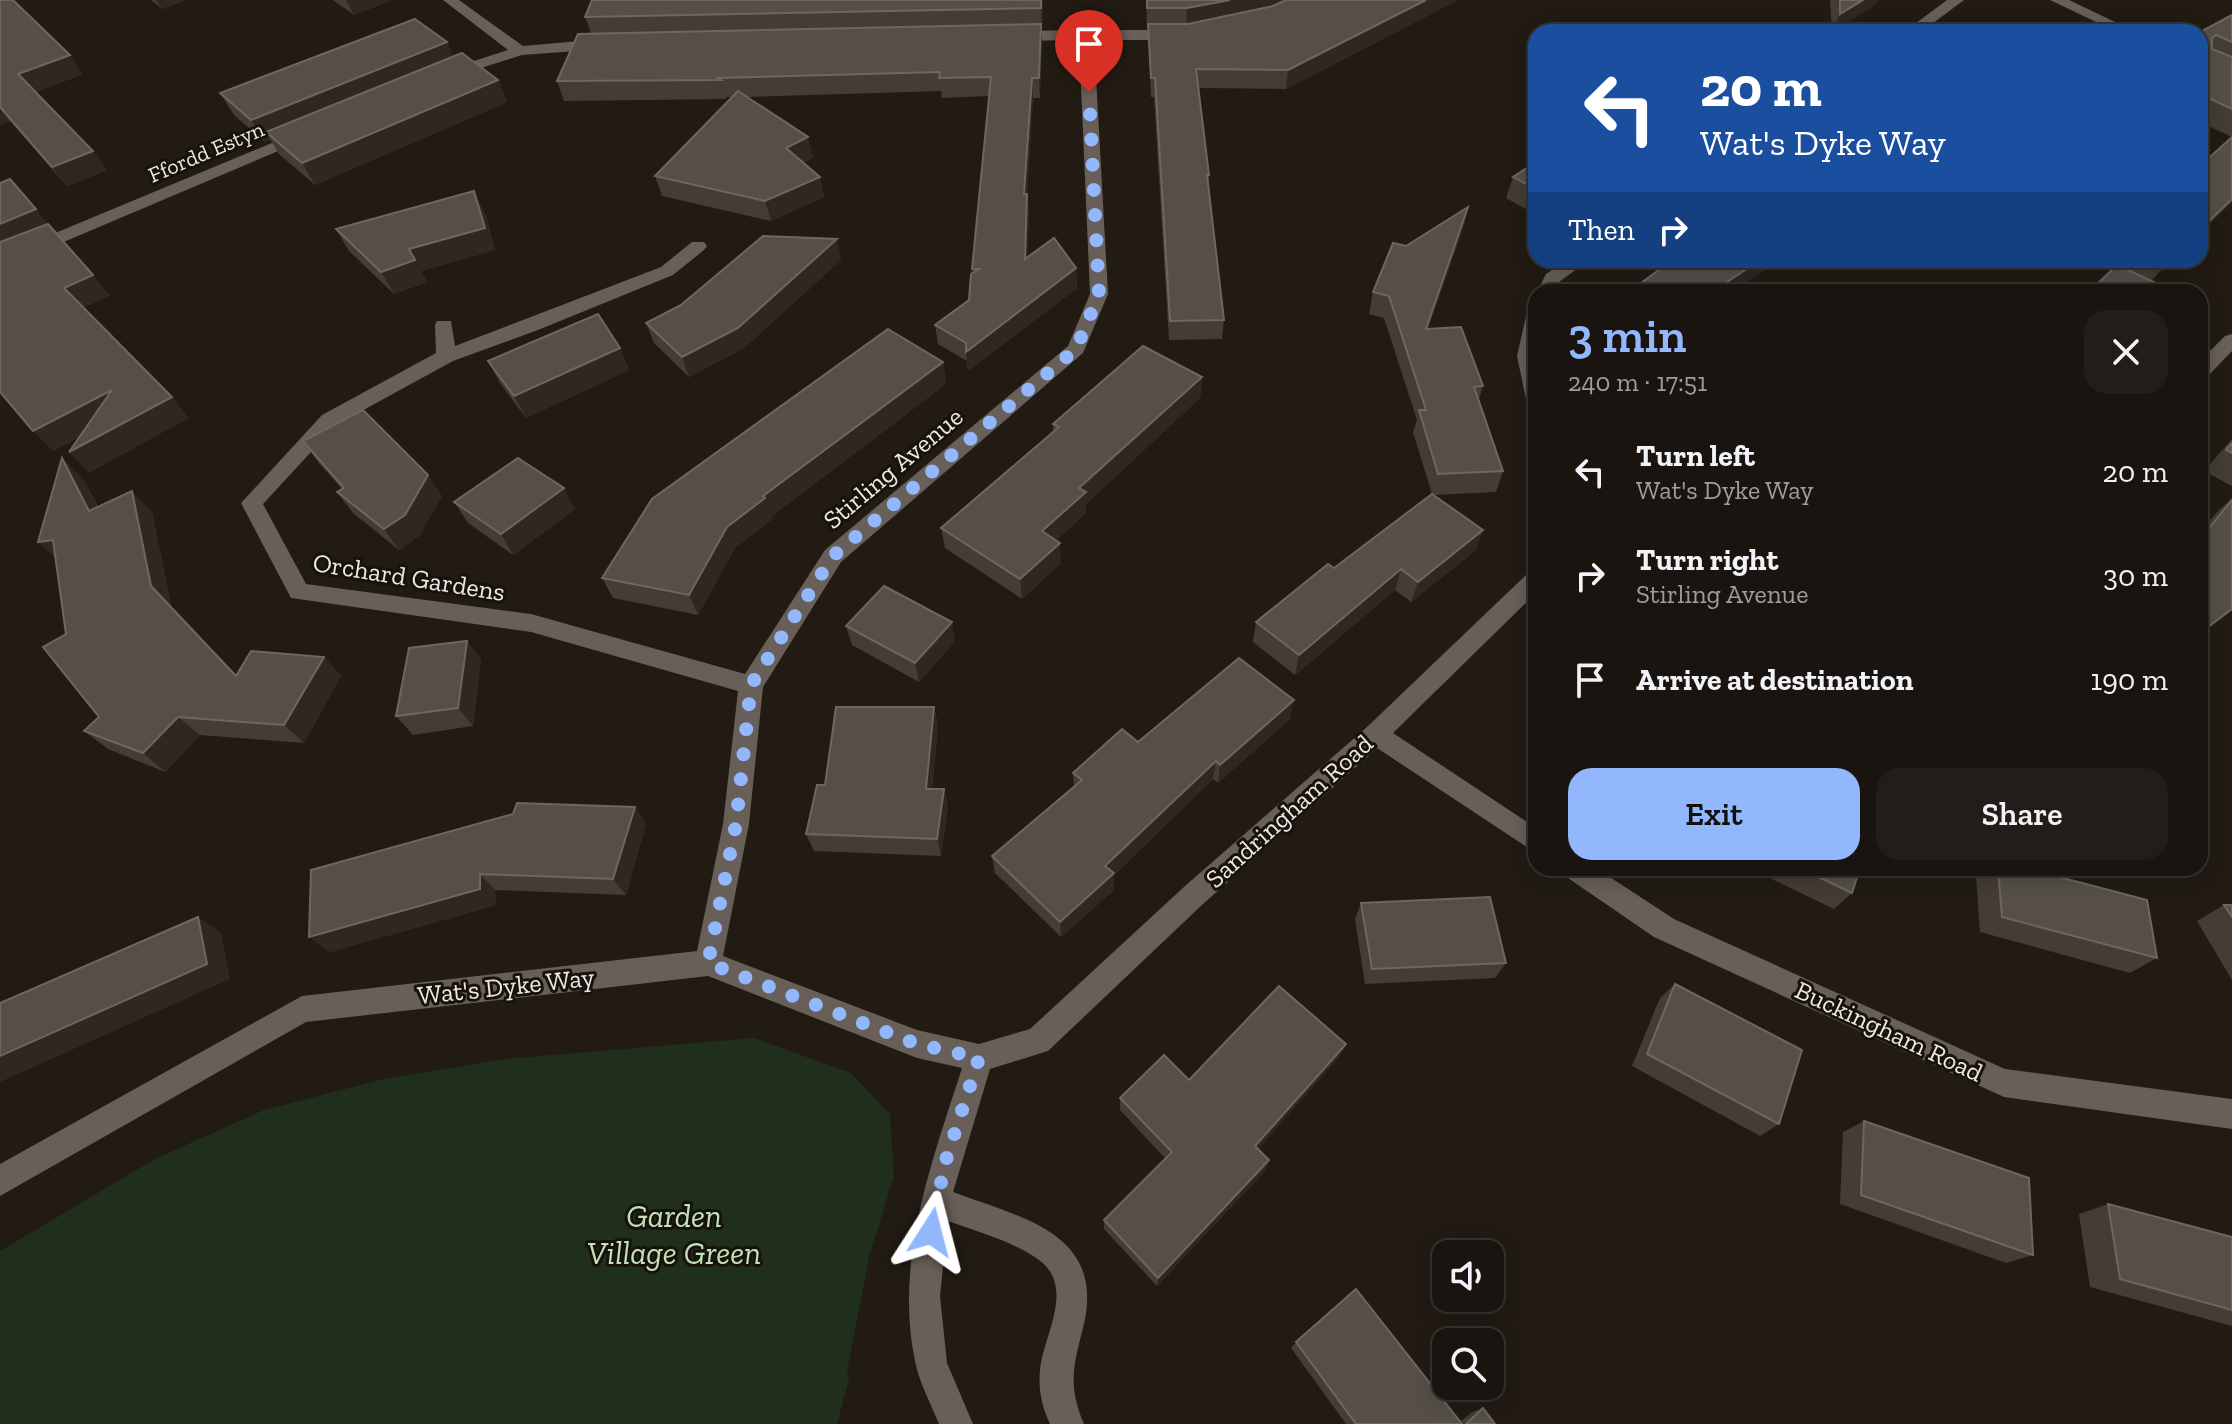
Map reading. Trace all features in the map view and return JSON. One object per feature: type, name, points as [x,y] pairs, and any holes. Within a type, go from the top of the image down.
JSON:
[{"type":"street","points":[[450,0],[520,51]]},
{"type":"street","points":[[1922,24],[1957,0]]},
{"type":"street","points":[[2057,0],[2111,24]]},
{"type":"street","points":[[991,36],[1199,33]]},
{"type":"street","name":"Stirling Avenue","points":[[708,963],[736,824],[751,685],[833,556],[1076,349],[1099,294],[1086,34]]},
{"type":"street","points":[[432,80],[520,51],[612,44]]},
{"type":"street","name":"Ffordd Estyn","points":[[0,263],[317,129]]},
{"type":"street","name":"Orchard Gardens","points":[[698,246],[531,326],[446,356],[329,420],[252,503],[299,592],[531,623],[751,685]]},
{"type":"street","points":[[1549,284],[1568,268]]},
{"type":"street","points":[[444,325],[446,356]]},
{"type":"street","points":[[2208,364],[2232,340]]},
{"type":"street","name":"Sandringham Road","points":[[1038,1041],[1194,895],[1376,734],[1528,587]]},
{"type":"street","points":[[1376,734],[1528,837]]},
{"type":"street","name":"Buckingham Road","points":[[1586,876],[1664,928],[2004,1083],[2232,1114]]},
{"type":"street","name":"Wat's Dyke Way","points":[[0,1181],[302,1009],[708,963],[917,1044],[979,1058],[1038,1041]]},
{"type":"street","points":[[956,1424],[931,1363],[924,1296],[935,1201],[979,1058]]},
{"type":"street","points":[[935,1201],[1028,1236],[1053,1251],[1069,1277],[1073,1304],[1056,1370],[1058,1404],[1067,1424]]},
{"type":"green space","name":"Garden Village Green","points":[[754,1038],[851,1073],[890,1114],[894,1176],[869,1257],[847,1372],[849,1379],[837,1424],[0,1424],[0,1251],[155,1159],[264,1110],[388,1078],[506,1059]]},
{"type":"building","points":[[0,0],[13,0],[70,55],[18,74],[93,151],[52,167],[0,107]]},
{"type":"building","points":[[592,0],[1041,0],[1041,8],[585,17]]},
{"type":"building","points":[[1147,0],[1230,0],[1187,8],[1147,8]]},
{"type":"building","points":[[1286,0],[1426,0],[1288,70],[1196,69],[1224,320],[1170,321],[1155,78],[1151,78],[1148,24],[1188,24],[1273,6]]},
{"type":"building","points":[[1840,0],[1863,0],[1840,14]]},
{"type":"building","points":[[2232,15],[2232,42],[2216,35],[2212,38],[2212,49],[2232,57],[2232,109],[2208,98],[2208,28]]},
{"type":"building","points":[[415,19],[447,42],[251,120],[220,93]]},
{"type":"building","points":[[1041,24],[1039,78],[1032,78],[1024,194],[1027,194],[1025,259],[1054,238],[1076,268],[966,352],[966,343],[935,325],[969,300],[971,274],[979,269],[972,269],[991,77],[939,78],[940,72],[718,78],[721,80],[557,81],[578,34]]},
{"type":"building","points":[[462,53],[498,80],[302,163],[266,132]]},
{"type":"building","points":[[738,91],[808,137],[786,148],[820,177],[765,201],[655,176]]},
{"type":"building","points":[[2232,137],[2232,199],[2208,222],[2208,159]]},
{"type":"building","points":[[1528,167],[1528,185],[1513,177]]},
{"type":"building","points":[[10,179],[36,209],[0,224],[0,183]]},
{"type":"building","points":[[474,191],[485,228],[409,249],[415,260],[381,272],[336,229]]},
{"type":"building","points":[[1468,207],[1426,329],[1461,327],[1483,386],[1474,387],[1503,471],[1438,474],[1419,410],[1426,410],[1389,296],[1373,292],[1393,243],[1406,246]]},
{"type":"building","points":[[48,224],[93,275],[64,288],[172,397],[69,452],[112,390],[33,431],[0,392],[0,242]]},
{"type":"building","points":[[763,236],[837,239],[738,328],[682,357],[646,323],[681,305]]},
{"type":"building","points":[[1661,268],[1748,268],[1724,284],[1640,284]]},
{"type":"building","points":[[2114,268],[2124,268],[2158,284],[2097,284]]},
{"type":"building","points":[[598,314],[620,348],[514,396],[488,361]]},
{"type":"building","points":[[888,329],[943,362],[763,496],[765,498],[727,527],[689,595],[602,578],[652,499]]},
{"type":"building","points":[[1143,346],[1202,377],[1079,488],[1086,492],[1042,531],[1060,543],[1020,579],[941,528],[1059,427],[1053,424]]},
{"type":"building","points":[[363,410],[428,475],[405,515],[384,529],[337,492],[344,488],[303,441]]},
{"type":"building","points":[[62,458],[89,511],[132,491],[151,586],[236,676],[251,651],[324,657],[284,725],[178,717],[143,753],[84,731],[99,717],[43,647],[66,634],[53,540],[38,542]]},
{"type":"building","points":[[518,458],[564,488],[501,534],[454,502]]},
{"type":"building","points":[[1432,494],[1483,530],[1418,582],[1401,569],[1299,655],[1256,622],[1328,564],[1334,568]]},
{"type":"building","points":[[2232,500],[2232,609],[2208,627],[2208,529]]},
{"type":"building","points":[[884,586],[952,622],[915,663],[846,626]]},
{"type":"building","points":[[467,641],[458,708],[396,716],[409,648]]},
{"type":"building","points":[[1239,658],[1294,700],[1220,765],[1216,761],[1105,866],[1114,873],[1060,922],[992,856],[1082,780],[1073,773],[1122,729],[1138,742]]},
{"type":"building","points":[[836,707],[934,707],[926,789],[944,789],[937,839],[806,834],[817,785],[825,785]]},
{"type":"building","points":[[517,803],[635,807],[613,879],[480,874],[480,889],[309,937],[311,870],[513,814]]},
{"type":"building","points":[[1817,876],[1857,876],[1852,893]]},
{"type":"building","points":[[1999,876],[2056,876],[2147,900],[2157,958],[2002,917]]},
{"type":"building","points":[[1490,897],[1506,963],[1372,969],[1361,903]]},
{"type":"building","points":[[2224,905],[2232,905],[2232,917]]},
{"type":"building","points":[[198,917],[207,964],[0,1056],[0,1003]]},
{"type":"building","points":[[1675,984],[1802,1050],[1779,1124],[1647,1054]]},
{"type":"building","points":[[1279,986],[1346,1044],[1255,1146],[1269,1160],[1158,1278],[1104,1220],[1172,1152],[1120,1098],[1164,1055],[1189,1080]]},
{"type":"building","points":[[1864,1121],[2029,1178],[2033,1255],[1861,1195]]},
{"type":"building","points":[[2108,1204],[2232,1237],[2232,1310],[2120,1279]]},
{"type":"building","points":[[1356,1289],[1432,1386],[1432,1400],[1443,1400],[1462,1424],[1356,1424],[1296,1342]]},
{"type":"building","points":[[1483,1408],[1495,1424],[1466,1424]]},
{"type":"route","points":[[931,1232],[945,1163],[979,1058],[917,1044],[708,963],[736,824],[751,685],[833,556],[1076,349],[1099,294],[1089,92]]}]
